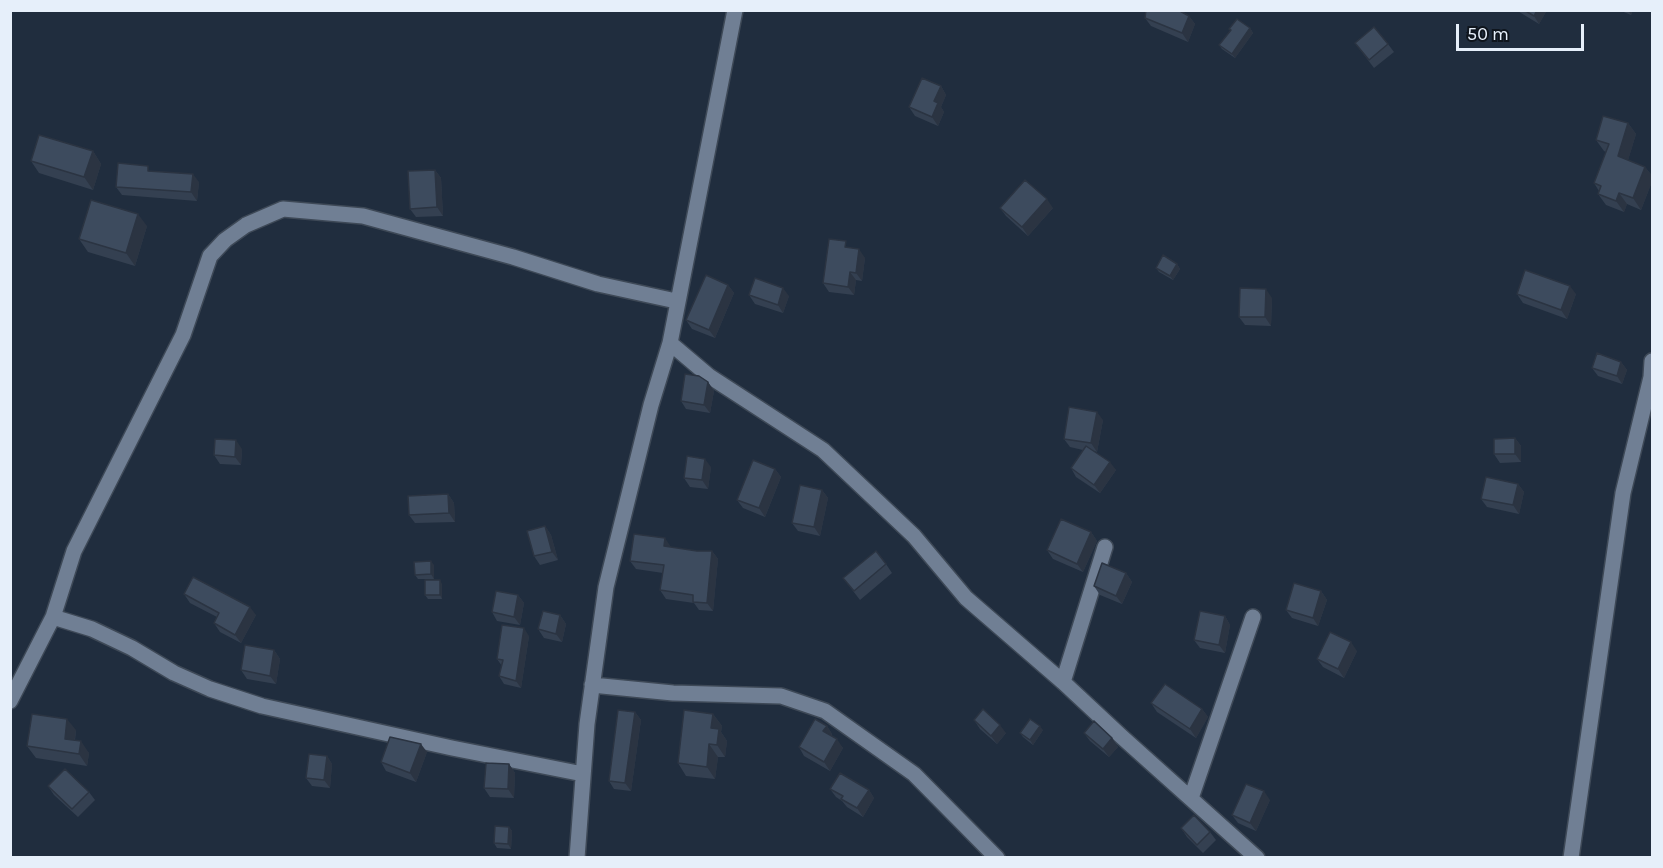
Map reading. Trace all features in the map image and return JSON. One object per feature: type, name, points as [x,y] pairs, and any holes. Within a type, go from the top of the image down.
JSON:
[{"type":"street","points":[[577,858],[592,685],[606,588],[645,426],[670,343],[676,301],[735,10]]},
{"type":"street","points":[[10,701],[53,617],[74,551],[183,335],[210,256],[225,240],[246,225],[283,209],[363,216],[513,257],[598,284],[676,301]]},
{"type":"street","points":[[670,343],[709,376],[823,450],[914,536],[966,598],[1063,682],[1257,858]]},
{"type":"street","points":[[1571,858],[1623,493],[1653,361]]},
{"type":"street","points":[[1063,682],[1105,547]]},
{"type":"street","points":[[53,617],[92,629],[132,648],[174,673],[210,689],[262,706],[583,774]]},
{"type":"street","points":[[1191,798],[1253,617]]},
{"type":"street","points":[[592,685],[673,693],[782,696],[825,711],[914,774],[998,858]]},
{"type":"building","points":[[1146,10],[1178,10],[1189,16],[1182,33],[1145,18]]},
{"type":"building","points":[[1524,10],[1537,10],[1534,16]]},
{"type":"building","points":[[1237,19],[1250,28],[1232,54],[1219,45]]},
{"type":"building","points":[[1374,27],[1388,44],[1369,60],[1355,43]]},
{"type":"building","points":[[922,78],[941,86],[934,101],[938,103],[932,117],[909,107]]},
{"type":"building","points":[[1603,116],[1628,123],[1618,156],[1645,167],[1633,198],[1619,193],[1616,201],[1598,194],[1601,186],[1594,183],[1609,144],[1596,140]]},
{"type":"building","points":[[39,135],[93,151],[84,177],[31,161]]},
{"type":"building","points":[[118,163],[148,166],[148,171],[193,174],[191,192],[116,187]]},
{"type":"building","points":[[435,170],[437,207],[410,209],[408,171]]},
{"type":"building","points":[[1025,180],[1047,199],[1022,227],[1000,208]]},
{"type":"building","points":[[91,200],[138,214],[126,253],[79,239]]},
{"type":"building","points":[[829,239],[846,241],[845,247],[859,249],[856,273],[850,272],[848,287],[823,283]]},
{"type":"building","points":[[1163,255],[1177,264],[1170,276],[1156,268]]},
{"type":"building","points":[[1525,270],[1570,286],[1561,310],[1517,294]]},
{"type":"building","points":[[706,275],[728,285],[709,330],[686,320]]},
{"type":"building","points":[[755,278],[783,288],[778,305],[749,295]]},
{"type":"building","points":[[1240,288],[1266,289],[1265,317],[1239,317]]},
{"type":"building","points":[[1597,353],[1621,362],[1617,376],[1592,368]]},
{"type":"building","points":[[685,374],[699,376],[708,382],[704,405],[681,401]]},
{"type":"building","points":[[1069,407],[1097,412],[1091,443],[1064,439]]},
{"type":"building","points":[[1515,438],[1515,454],[1494,454],[1494,439]]},
{"type":"building","points":[[215,439],[236,440],[235,457],[214,455]]},
{"type":"building","points":[[1086,446],[1110,462],[1094,485],[1071,468]]},
{"type":"building","points":[[687,456],[705,459],[702,480],[684,478]]},
{"type":"building","points":[[753,460],[775,469],[759,508],[737,500]]},
{"type":"building","points":[[1486,477],[1518,484],[1513,505],[1481,499]]},
{"type":"building","points":[[800,485],[822,490],[814,527],[792,523]]},
{"type":"building","points":[[448,494],[449,513],[409,515],[408,496]]},
{"type":"building","points":[[1061,519],[1091,532],[1077,564],[1047,550]]},
{"type":"building","points":[[545,526],[552,552],[534,556],[527,531]]},
{"type":"building","points":[[634,534],[665,538],[664,546],[712,551],[707,603],[693,602],[693,595],[660,590],[664,565],[630,561]]},
{"type":"building","points":[[876,551],[886,564],[854,591],[843,578]]},
{"type":"building","points":[[431,561],[431,574],[415,575],[414,562]]},
{"type":"building","points":[[1102,563],[1126,573],[1116,596],[1094,586]]},
{"type":"building","points":[[193,577],[250,607],[235,635],[214,623],[219,613],[184,594]]},
{"type":"building","points":[[425,580],[440,580],[440,595],[425,595]]},
{"type":"building","points":[[1294,583],[1321,591],[1313,618],[1286,610]]},
{"type":"building","points":[[496,591],[518,595],[514,617],[492,612]]},
{"type":"building","points":[[543,611],[560,615],[556,634],[538,629]]},
{"type":"building","points":[[1200,611],[1225,616],[1219,645],[1194,640]]},
{"type":"building","points":[[502,625],[524,628],[516,681],[499,676],[503,660],[497,659]]},
{"type":"building","points":[[1330,632],[1351,642],[1338,669],[1317,659]]},
{"type":"building","points":[[245,645],[274,650],[270,676],[241,670]]},
{"type":"building","points":[[1165,684],[1202,709],[1190,729],[1151,703]]},
{"type":"building","points":[[983,709],[1000,725],[991,736],[974,720]]},
{"type":"building","points":[[618,710],[635,712],[625,783],[609,781]]},
{"type":"building","points":[[684,710],[713,714],[711,728],[719,729],[717,745],[709,744],[707,767],[678,763]]},
{"type":"building","points":[[32,714],[67,719],[65,739],[81,741],[79,754],[27,746]]},
{"type":"building","points":[[815,719],[827,726],[823,731],[837,739],[824,762],[799,747]]},
{"type":"building","points":[[1030,719],[1040,726],[1030,740],[1020,733]]},
{"type":"building","points":[[1094,721],[1112,738],[1103,749],[1084,733]]},
{"type":"building","points":[[390,737],[421,744],[410,773],[381,762]]},
{"type":"building","points":[[309,754],[327,756],[324,780],[306,778]]},
{"type":"building","points":[[486,763],[509,764],[508,789],[484,788]]},
{"type":"building","points":[[65,769],[89,792],[72,809],[48,786]]},
{"type":"building","points":[[840,773],[869,790],[857,808],[841,799],[843,796],[830,789]]},
{"type":"building","points":[[1246,784],[1264,791],[1250,823],[1232,815]]},
{"type":"building","points":[[1194,815],[1210,832],[1197,845],[1181,828]]},
{"type":"building","points":[[495,826],[509,827],[508,844],[494,843]]}]
